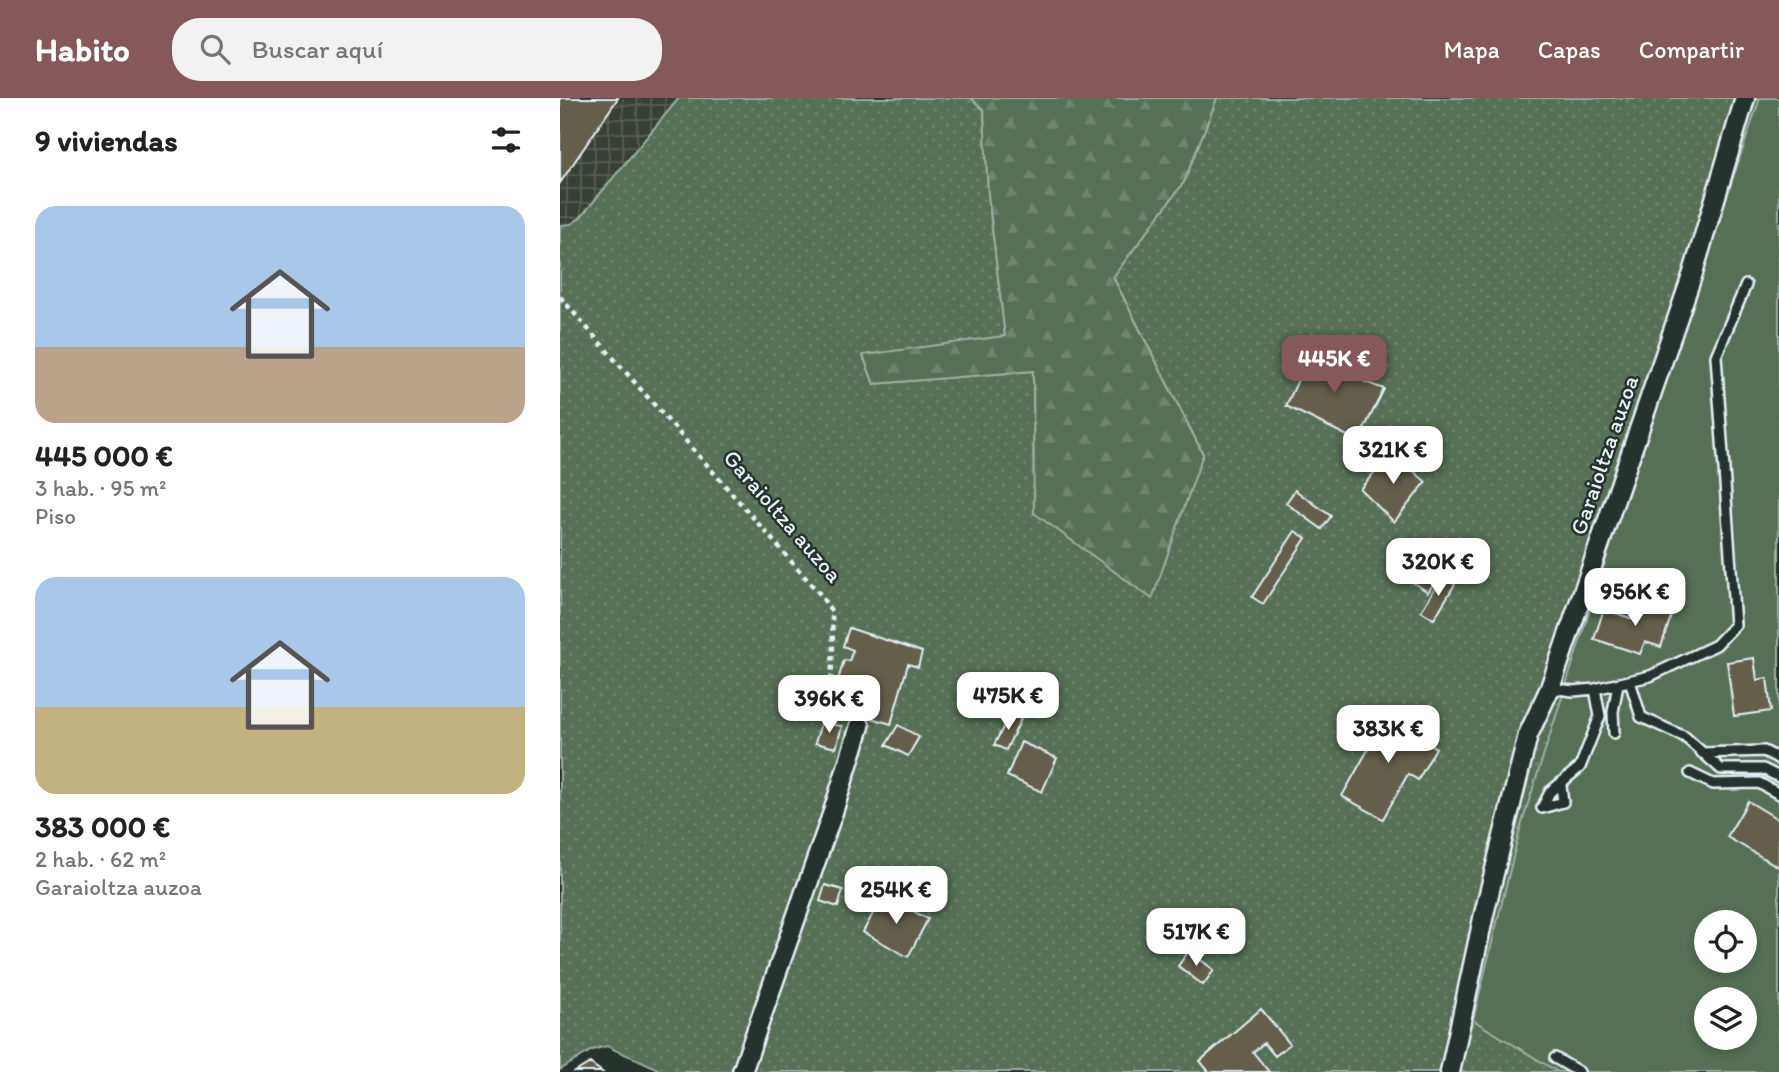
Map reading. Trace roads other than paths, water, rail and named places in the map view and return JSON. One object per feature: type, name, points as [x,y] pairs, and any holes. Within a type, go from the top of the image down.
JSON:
[{"type":"street","name":"Garaioltza auzoa","points":[[1450,1072],[1484,914],[1528,735],[1550,688],[1693,273],[1745,98]]},
{"type":"street","points":[[741,1072],[834,812],[860,726]]},
{"type":"lane","points":[[1550,688],[1573,691],[1595,689],[1650,676],[1716,645],[1735,625],[1716,356],[1746,285]]},
{"type":"lane","points":[[1630,681],[1641,717],[1685,737],[1721,769],[1763,769],[1779,777]]},
{"type":"lane","points":[[1614,733],[1613,712],[1618,684]]},
{"type":"lane","points":[[1560,786],[1563,803],[1542,808],[1550,792],[1580,767],[1600,716],[1595,689]]},
{"type":"lane","points":[[1702,753],[1764,751],[1779,759]]},
{"type":"lane","points":[[1690,773],[1713,784],[1759,783],[1779,794]]},
{"type":"lane","points":[[1555,1058],[1578,1072]]}]
